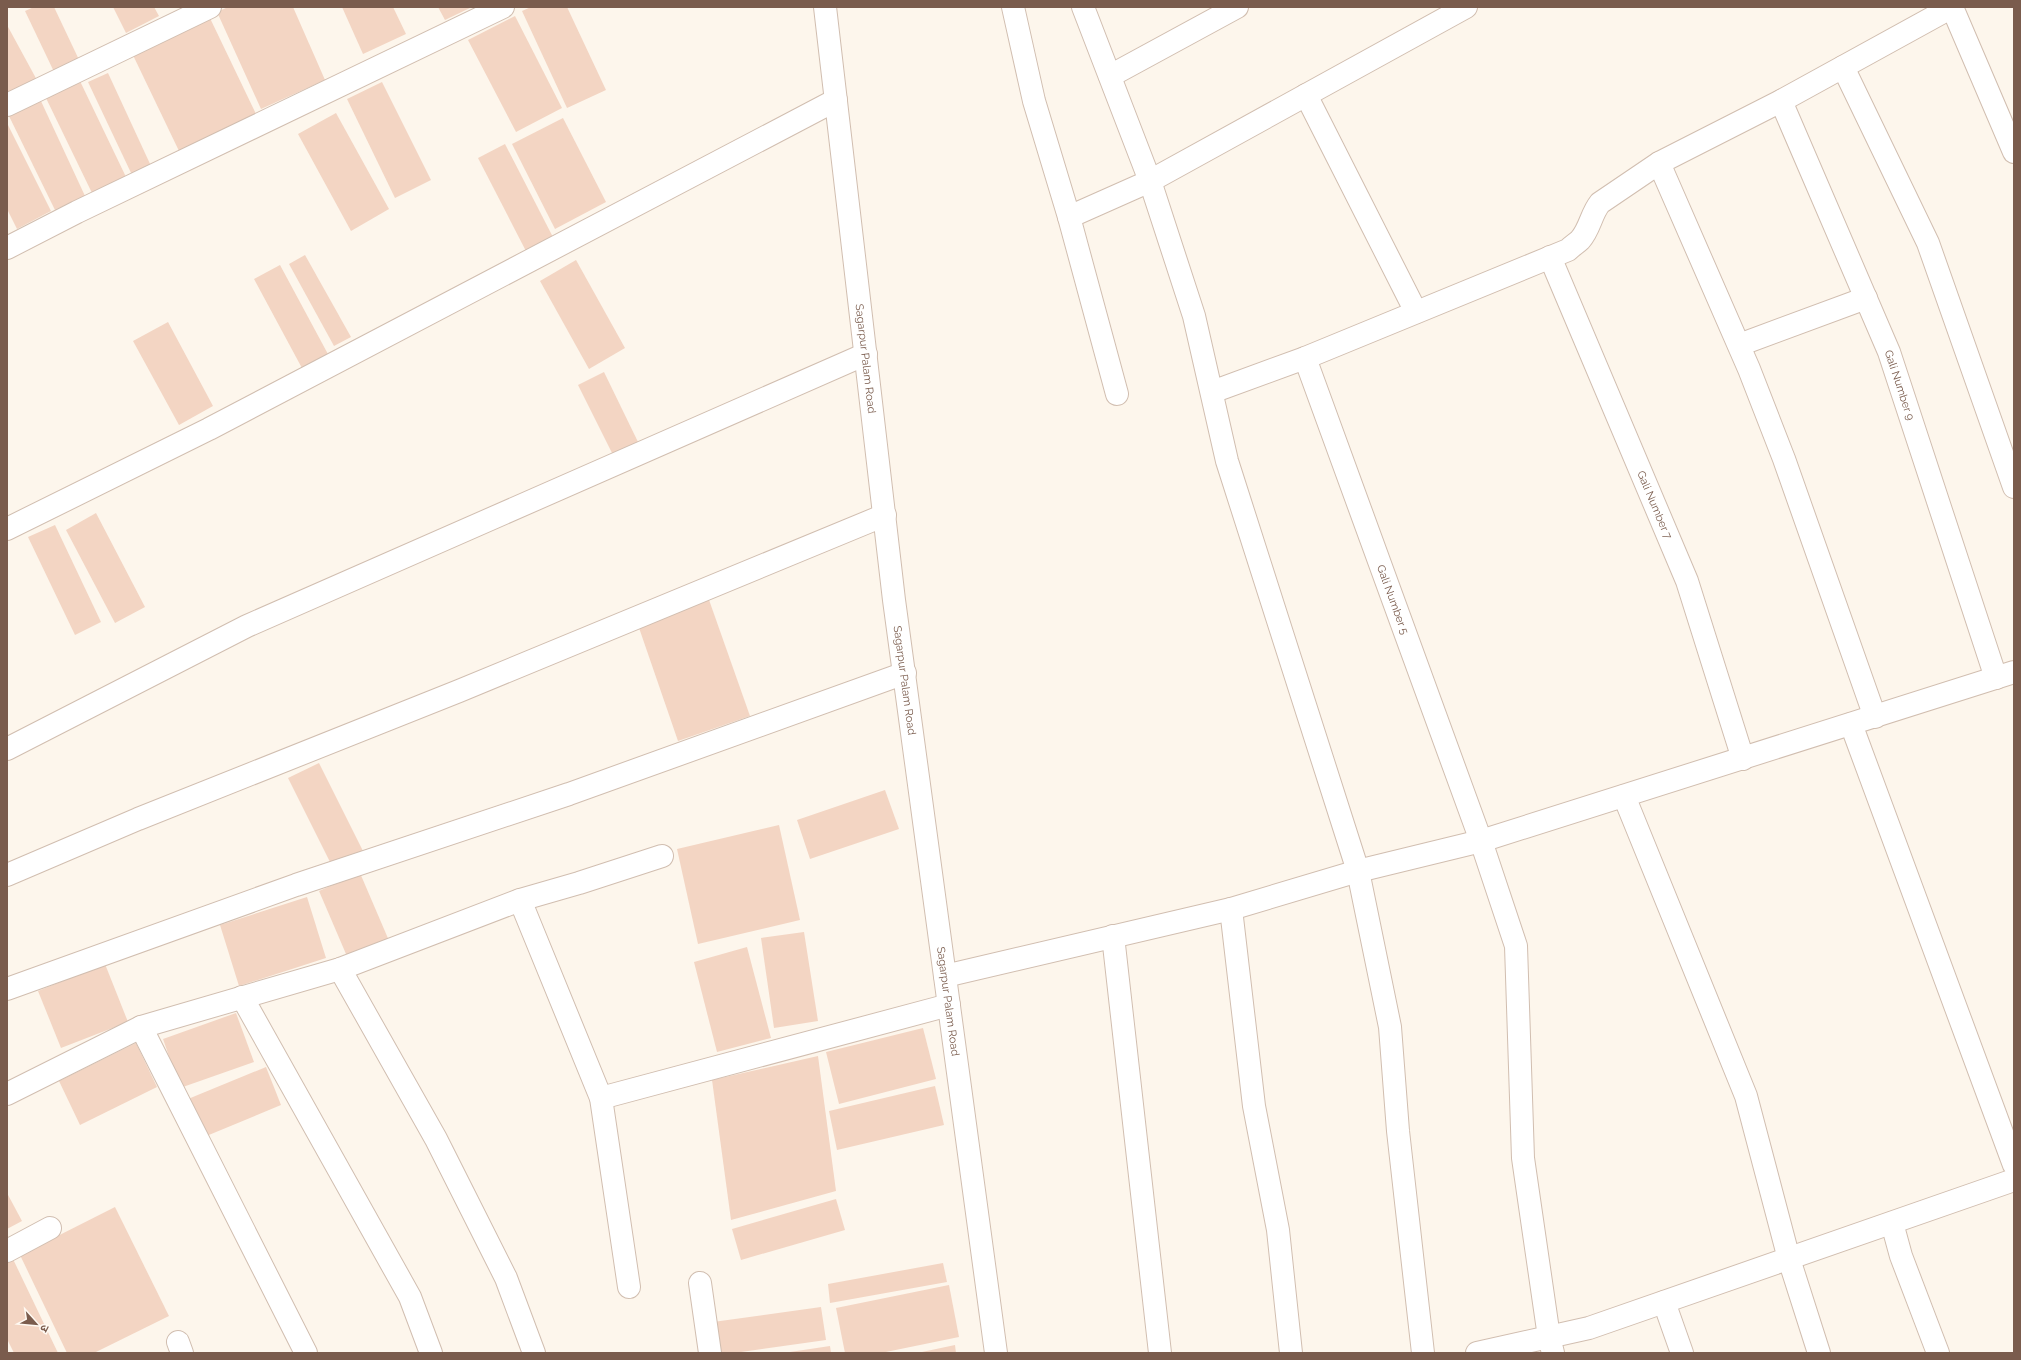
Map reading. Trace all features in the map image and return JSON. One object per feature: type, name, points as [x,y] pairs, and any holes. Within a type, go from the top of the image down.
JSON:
[{"type":"street","points":[[7,105],[210,7]]},
{"type":"street","points":[[7,248],[77,212],[503,7]]},
{"type":"street","name":"Sagarpur Palam Road","points":[[825,7],[904,673],[996,1353]]},
{"type":"street","points":[[1013,7],[1034,101],[1069,217],[1117,394]]},
{"type":"street","points":[[1083,7],[1150,181],[1194,316],[1227,460],[1358,871],[1390,1027],[1398,1131],[1423,1353]]},
{"type":"street","points":[[1110,76],[1237,7]]},
{"type":"street","points":[[1069,217],[1150,181],[1466,7]]},
{"type":"street","points":[[1212,392],[1305,358],[1568,250],[1581,239],[1588,228],[1594,211],[1600,203],[1659,163],[1781,101],[1952,7],[2014,152]]},
{"type":"street","points":[[1843,66],[1928,243],[2014,487]]},
{"type":"street","points":[[1306,95],[1416,312]]},
{"type":"street","points":[[7,529],[208,428],[836,100]]},
{"type":"street","name":"Gali Number 9","points":[[1781,101],[1890,352],[2005,675]]},
{"type":"street","points":[[1659,163],[1739,345],[1784,459],[1875,717]]},
{"type":"street","name":"Gali Number 7","points":[[1550,257],[1687,581],[1743,759]]},
{"type":"street","points":[[1739,345],[1866,298]]},
{"type":"street","points":[[7,749],[248,626],[866,354]]},
{"type":"street","name":"Gali Number 5","points":[[1305,358],[1482,841],[1516,946],[1523,1158],[1551,1345]]},
{"type":"street","points":[[7,875],[138,819],[459,691],[885,515]]},
{"type":"street","points":[[7,989],[296,885],[569,794],[904,673]]},
{"type":"street","points":[[945,976],[1231,909],[1358,871],[1482,841],[2005,675]]},
{"type":"street","points":[[1851,724],[2014,1165]]},
{"type":"street","points":[[1624,796],[1746,1096],[1789,1259],[1819,1353]]},
{"type":"street","points":[[7,1094],[141,1027],[340,969],[520,900],[579,883],[662,856]]},
{"type":"street","points":[[520,900],[601,1098],[629,1287]]},
{"type":"street","points":[[1231,909],[1254,1106],[1278,1230],[1290,1353]]},
{"type":"street","points":[[1113,936],[1160,1353]]},
{"type":"street","points":[[340,969],[436,1139],[506,1278],[534,1353]]},
{"type":"street","points":[[242,997],[410,1297],[431,1353]]},
{"type":"street","points":[[601,1098],[949,1005]]},
{"type":"street","points":[[141,1027],[306,1353]]},
{"type":"street","points":[[1477,1353],[1551,1345],[1589,1328],[2014,1180]]},
{"type":"street","points":[[1892,1223],[1901,1256],[1938,1353]]},
{"type":"street","points":[[7,1251],[50,1228]]},
{"type":"street","points":[[700,1283],[710,1353]]},
{"type":"street","points":[[1664,1302],[1682,1353]]},
{"type":"building","points":[[34,7],[54,7],[81,64],[56,76],[25,11]]},
{"type":"building","points":[[113,7],[154,7],[159,16],[126,33]]},
{"type":"building","points":[[228,7],[293,7],[325,80],[261,109],[217,12]]},
{"type":"building","points":[[342,7],[393,7],[406,34],[363,54]]},
{"type":"building","points":[[438,7],[472,7],[445,20]]},
{"type":"building","points":[[531,7],[567,7],[606,90],[567,108],[522,11]]},
{"type":"building","points":[[208,14],[256,114],[179,151],[131,51]]},
{"type":"building","points":[[515,16],[562,108],[516,132],[468,40]]},
{"type":"building","points":[[7,25],[38,82],[7,100]]},
{"type":"building","points":[[108,73],[151,166],[132,175],[88,82]]},
{"type":"building","points":[[79,79],[126,177],[92,193],[45,96]]},
{"type":"building","points":[[382,82],[431,180],[395,198],[347,99]]},
{"type":"building","points":[[40,99],[85,196],[55,210],[8,114]]},
{"type":"building","points":[[336,113],[389,209],[351,231],[298,134]]},
{"type":"building","points":[[563,118],[606,202],[555,229],[512,144]]},
{"type":"building","points":[[7,123],[51,211],[17,229],[7,209]]},
{"type":"building","points":[[505,144],[556,243],[529,257],[478,158]]},
{"type":"building","points":[[305,255],[351,337],[334,346],[289,264]]},
{"type":"building","points":[[576,260],[625,348],[589,369],[540,281]]},
{"type":"building","points":[[280,265],[329,356],[303,370],[254,279]]},
{"type":"building","points":[[168,322],[213,406],[179,425],[133,341]]},
{"type":"building","points":[[604,372],[639,444],[614,457],[578,385]]},
{"type":"building","points":[[96,513],[145,607],[115,623],[66,530]]},
{"type":"building","points":[[55,525],[101,622],[75,635],[28,537]]},
{"type":"building","points":[[708,597],[750,716],[678,741],[637,622]]},
{"type":"building","points":[[319,763],[363,851],[332,866],[288,778]]},
{"type":"building","points":[[885,790],[899,829],[810,859],[797,820]]},
{"type":"building","points":[[779,825],[800,920],[698,944],[677,849]]},
{"type":"building","points":[[360,873],[390,943],[349,961],[319,891]]},
{"type":"building","points":[[307,897],[326,958],[239,986],[220,925]]},
{"type":"building","points":[[804,932],[818,1021],[774,1028],[761,938]]},
{"type":"building","points":[[747,947],[771,1038],[717,1052],[694,962]]},
{"type":"building","points":[[105,964],[128,1022],[61,1048],[38,991]]},
{"type":"building","points":[[236,1013],[254,1062],[180,1088],[163,1039]]},
{"type":"building","points":[[923,1028],[936,1079],[839,1104],[826,1052]]},
{"type":"building","points":[[136,1043],[157,1087],[80,1125],[59,1081]]},
{"type":"building","points":[[818,1056],[836,1191],[731,1220],[712,1080]]},
{"type":"building","points":[[266,1067],[281,1105],[204,1137],[188,1099]]},
{"type":"building","points":[[935,1086],[944,1125],[837,1150],[829,1111]]},
{"type":"building","points":[[7,1193],[22,1221],[7,1229]]},
{"type":"building","points":[[836,1199],[845,1230],[741,1260],[732,1229]]},
{"type":"building","points":[[115,1207],[169,1316],[94,1353],[67,1353],[20,1255]]},
{"type":"building","points":[[12,1257],[58,1353],[14,1353],[7,1339],[7,1259]]},
{"type":"building","points":[[943,1263],[947,1282],[830,1303],[828,1284]]},
{"type":"building","points":[[949,1285],[959,1337],[881,1353],[845,1353],[836,1308]]},
{"type":"building","points":[[821,1307],[826,1340],[734,1353],[716,1353],[713,1322]]},
{"type":"building","points":[[955,1345],[956,1353],[922,1353],[922,1352]]},
{"type":"building","points":[[830,1346],[831,1353],[790,1353],[790,1352]]}]
